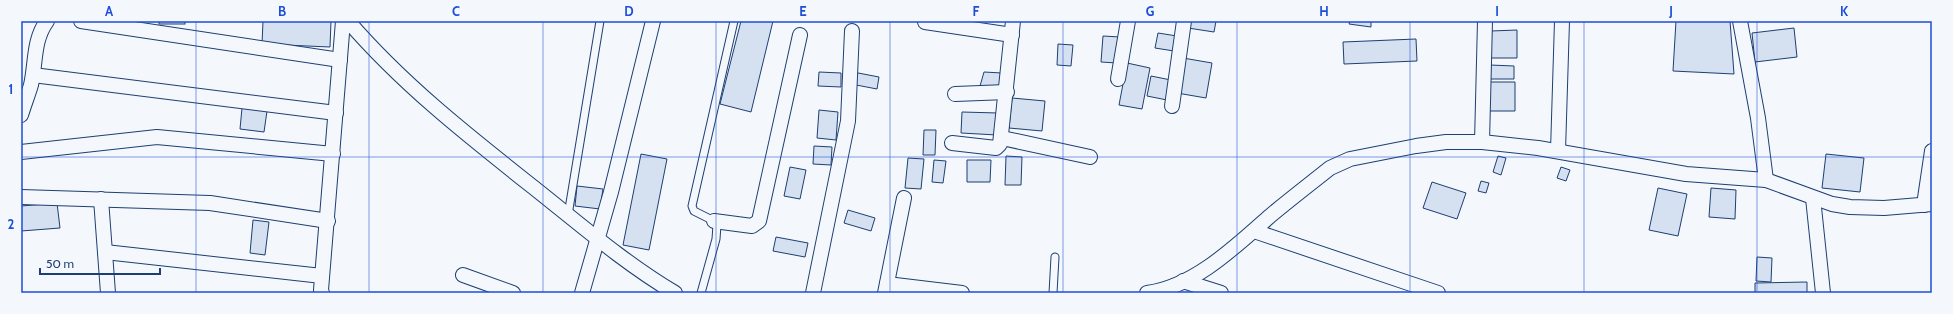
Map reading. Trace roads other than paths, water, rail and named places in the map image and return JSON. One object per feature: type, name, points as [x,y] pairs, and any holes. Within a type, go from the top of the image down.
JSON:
[{"type":"street","points":[[21,115],[32,75],[37,42],[42,28],[47,21]]},
{"type":"street","points":[[81,21],[340,60]]},
{"type":"street","points":[[322,293],[322,276],[328,221],[343,21]]},
{"type":"street","points":[[348,21],[374,51],[440,113],[597,238],[668,291]]},
{"type":"street","points":[[582,293],[611,192],[653,21]]},
{"type":"street","points":[[1118,79],[1128,21]]},
{"type":"street","points":[[1172,106],[1184,21]]},
{"type":"street","points":[[1482,142],[1485,21]]},
{"type":"street","points":[[1558,151],[1562,21]]},
{"type":"street","points":[[1740,21],[1753,90],[1766,180]]},
{"type":"street","points":[[926,22],[1013,28],[1002,138],[1000,144],[996,148],[952,143]]},
{"type":"street","points":[[813,293],[848,121],[852,31]]},
{"type":"street","points":[[714,221],[752,226],[759,221],[800,35]]},
{"type":"street","points":[[32,75],[336,113]]},
{"type":"street","points":[[955,94],[1006,92]]},
{"type":"street","points":[[21,152],[157,137],[333,154]]},
{"type":"street","points":[[1002,138],[1090,157]]},
{"type":"street","points":[[1147,293],[1156,292],[1183,281],[1214,263],[1330,168],[1350,159],[1446,142],[1482,142],[1558,151],[1686,174],[1766,180],[1832,204],[1850,207],[1884,208],[1928,204],[1932,151]]},
{"type":"street","points":[[21,197],[210,203],[328,221]]},
{"type":"street","points":[[904,198],[886,288],[962,293]]},
{"type":"street","points":[[1813,198],[1823,293]]},
{"type":"street","points":[[101,199],[108,293]]},
{"type":"street","points":[[1254,231],[1438,293]]},
{"type":"street","points":[[105,252],[322,276]]},
{"type":"street","points":[[463,275],[513,293]]},
{"type":"street","points":[[1183,281],[1221,293]]},
{"type":"lane","points":[[568,215],[600,21]]},
{"type":"lane","points":[[701,293],[716,239],[717,224],[714,221],[698,214],[694,211],[692,206],[734,21]]},
{"type":"lane","points":[[1053,293],[1055,257]]}]
